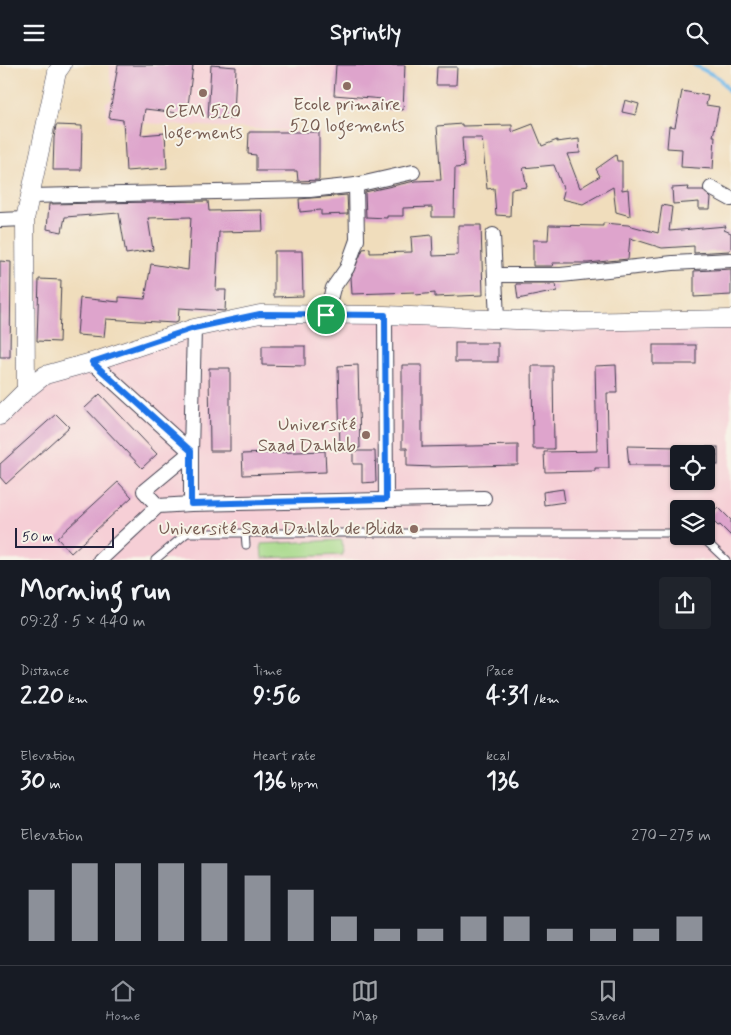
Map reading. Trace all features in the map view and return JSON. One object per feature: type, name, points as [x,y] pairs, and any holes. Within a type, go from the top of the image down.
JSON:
[{"type":"street","points":[[26,390],[25,219],[57,72],[62,65]]},
{"type":"street","points":[[30,196],[310,190],[356,185],[413,172]]},
{"type":"street","points":[[326,315],[333,289],[347,268],[357,240],[356,185]]},
{"type":"street","points":[[711,189],[731,199]]},
{"type":"street","points":[[0,220],[25,219]]},
{"type":"street","points":[[493,235],[497,319]]},
{"type":"street","points":[[495,275],[561,275],[673,263],[731,260]]},
{"type":"street","points":[[0,416],[26,390],[45,375],[92,362],[194,328],[260,314],[385,315],[572,321],[731,319]]},
{"type":"street","points":[[385,315],[386,499]]},
{"type":"street","points":[[191,504],[194,328]]},
{"type":"street","points":[[92,362],[191,451]]},
{"type":"street","points":[[158,506],[144,491],[191,451]]},
{"type":"street","points":[[100,560],[158,506],[386,499],[484,499]]},
{"type":"lane","points":[[155,560],[187,533],[670,533]]},
{"type":"lane","points":[[245,533],[246,545]]},
{"type":"lane","points":[[710,545],[726,560]]},
{"type":"shaded area","name":"CEM 520 logements","points":[[110,65],[402,65],[398,111],[293,107],[291,131],[107,121],[106,102],[113,99]]},
{"type":"shaded area","name":"Université Saad Dahlab","points":[[260,314],[731,320],[731,560],[0,560],[0,416],[26,390]]},
{"type":"green space","points":[[342,540],[343,555],[262,558],[261,544]]},
{"type":"building","points":[[118,65],[193,65],[187,114],[145,109],[141,135],[165,133],[167,168],[126,171],[123,120],[109,118]]},
{"type":"building","points":[[211,65],[236,67],[234,119],[208,118]]},
{"type":"building","points":[[336,65],[405,65],[403,110],[383,108],[383,99],[334,95]]},
{"type":"building","points":[[437,67],[457,67],[456,85],[436,85]]},
{"type":"building","points":[[682,91],[708,96],[706,105],[719,107],[713,136],[715,136],[713,169],[681,167],[682,149],[667,148],[669,126],[675,127]]},
{"type":"building","points":[[625,100],[639,104],[636,115],[622,112]]},
{"type":"building","points":[[462,124],[462,126],[512,125],[512,132],[533,124],[542,146],[557,140],[557,142],[579,139],[580,153],[567,154],[580,188],[600,176],[596,169],[616,155],[617,161],[622,161],[622,190],[628,189],[630,216],[616,212],[613,187],[583,204],[562,199],[564,191],[554,165],[523,168],[527,187],[511,189],[510,216],[496,215],[494,188],[487,189],[482,138],[462,138],[464,167],[455,168],[454,217],[432,217],[432,207],[403,208],[403,216],[387,216],[387,218],[366,217],[365,192],[415,181],[441,180],[437,126]]},
{"type":"building","points":[[56,125],[82,126],[81,170],[53,170]]},
{"type":"building","points":[[249,132],[319,132],[319,180],[298,181],[297,171],[256,171],[256,155],[248,154]]},
{"type":"building","points":[[689,187],[688,190],[703,190],[711,198],[710,209],[699,209],[699,202],[673,204],[672,188]]},
{"type":"building","points":[[347,195],[348,214],[321,215],[321,210],[300,212],[299,199]]},
{"type":"building","points":[[208,201],[209,211],[262,210],[263,231],[219,232],[216,290],[226,290],[225,311],[179,308],[178,322],[174,323],[106,319],[104,337],[77,335],[80,298],[119,302],[119,297],[145,299],[151,264],[188,270],[191,217],[148,218],[153,250],[126,254],[119,213],[65,217],[62,232],[47,229],[49,204]]},
{"type":"building","points":[[662,205],[672,207],[669,231],[726,226],[724,230],[731,233],[731,248],[729,251],[694,253],[694,246],[662,248],[630,238],[628,259],[588,263],[552,263],[553,266],[533,266],[533,240],[548,240],[549,225],[603,226],[603,223],[628,225],[658,233]]},
{"type":"building","points":[[458,225],[481,225],[483,295],[435,297],[435,293],[416,295],[415,292],[352,294],[351,277],[363,249],[370,248],[370,253],[412,252],[411,237],[432,235],[433,256],[458,255]]},
{"type":"building","points":[[274,251],[302,251],[303,296],[274,297]]},
{"type":"building","points":[[0,261],[11,262],[10,357],[0,357]]},
{"type":"building","points":[[731,269],[731,295],[694,297],[694,271]]},
{"type":"building","points":[[39,279],[61,280],[59,342],[37,341]]},
{"type":"building","points":[[516,284],[556,284],[557,291],[518,299]]},
{"type":"building","points":[[455,343],[498,343],[498,362],[455,362]]},
{"type":"building","points":[[653,345],[696,345],[696,364],[653,364]]},
{"type":"building","points":[[262,346],[305,346],[305,366],[262,365]]},
{"type":"building","points":[[358,365],[360,448],[340,449],[338,366]]},
{"type":"building","points":[[402,365],[422,365],[422,447],[518,445],[518,465],[407,466],[407,448],[402,448]]},
{"type":"building","points":[[616,365],[617,393],[607,393],[609,468],[595,468],[595,471],[545,472],[544,452],[597,451],[595,366]]},
{"type":"building","points":[[532,366],[553,366],[554,449],[533,449]]},
{"type":"building","points":[[209,368],[230,368],[230,451],[210,451]]},
{"type":"building","points":[[100,394],[157,454],[142,468],[85,408]]},
{"type":"building","points":[[56,414],[69,427],[6,484],[0,477],[0,464]]},
{"type":"building","points":[[627,446],[670,447],[670,465],[629,465]]},
{"type":"building","points":[[715,447],[718,447],[718,465],[715,465]]},
{"type":"building","points":[[325,451],[326,472],[243,475],[242,454]]},
{"type":"building","points":[[353,451],[375,451],[376,482],[362,483],[362,464],[353,464]]},
{"type":"building","points":[[118,482],[132,497],[71,553],[57,538]]},
{"type":"building","points":[[563,489],[565,502],[544,505],[543,492]]},
{"type":"building","points":[[718,507],[731,520],[731,536],[720,525],[718,526],[715,523],[715,510]]},
{"type":"waterway","points":[[694,65],[719,78],[731,94]]},
{"type":"place","name":"Ecole primaire 520 logements","points":[[347,86]]},
{"type":"place","name":"CEM 520 logements","points":[[203,93]]},
{"type":"place","name":"Université Saad Dahlab","points":[[366,435]]},
{"type":"place","name":"Université Saad Dahlab de Blida","points":[[414,529]]},
{"type":"route","points":[[260,314],[326,315],[385,315],[386,499],[191,504],[191,451],[92,362],[194,328],[260,314]]}]
